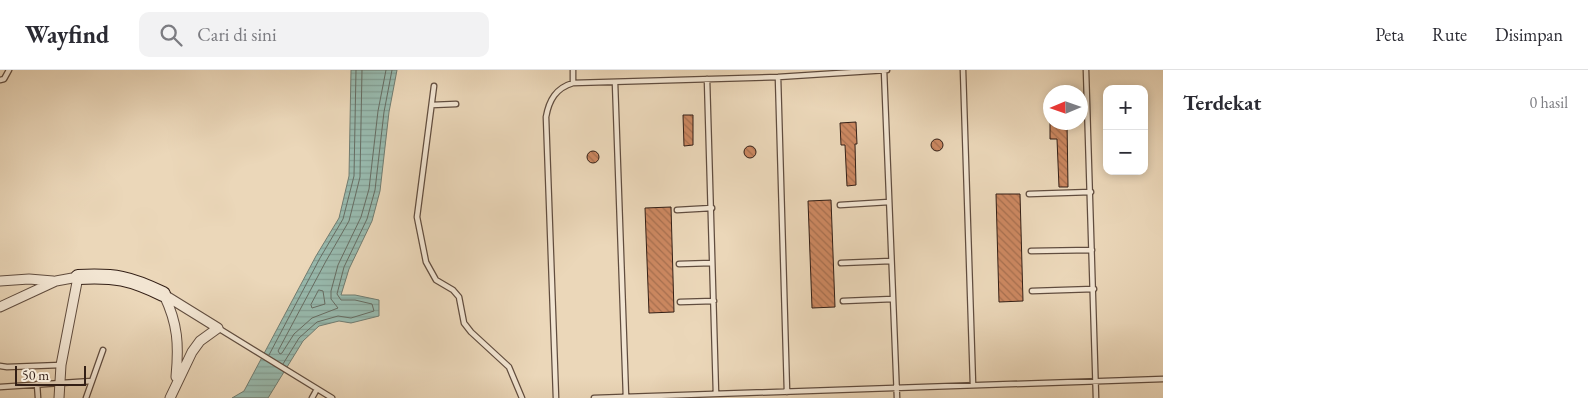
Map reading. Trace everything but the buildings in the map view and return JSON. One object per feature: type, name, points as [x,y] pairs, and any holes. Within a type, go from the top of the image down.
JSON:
[{"type":"street","points":[[0,281],[29,279],[56,281],[78,277],[104,276],[123,278],[163,294],[218,328],[200,341],[192,352],[170,398]]},
{"type":"street","points":[[59,398],[61,365],[78,277]]},
{"type":"street","points":[[0,307],[56,281]]},
{"type":"street","points":[[163,294],[171,310],[176,328],[178,345],[176,382]]},
{"type":"lane","points":[[0,80],[4,79],[9,70]]},
{"type":"lane","points":[[573,70],[573,83]]},
{"type":"lane","points":[[556,398],[546,117],[548,106],[554,94],[564,86],[573,83],[707,79],[885,70],[897,398]]},
{"type":"lane","points":[[963,70],[973,385]]},
{"type":"lane","points":[[1086,70],[1096,398]]},
{"type":"lane","points":[[778,76],[787,392]]},
{"type":"lane","points":[[707,79],[716,394]]},
{"type":"lane","points":[[615,82],[626,397]]},
{"type":"lane","points":[[434,86],[417,217],[426,262],[436,280],[453,290],[459,297],[464,323],[471,332],[509,367],[522,398]]},
{"type":"lane","points":[[432,105],[456,104]]},
{"type":"lane","points":[[1029,194],[1091,192]]},
{"type":"lane","points":[[840,205],[889,202]]},
{"type":"lane","points":[[677,210],[712,208]]},
{"type":"lane","points":[[1032,251],[1092,250]]},
{"type":"lane","points":[[841,263],[891,260]]},
{"type":"lane","points":[[679,264],[712,263]]},
{"type":"lane","points":[[1032,291],[1094,288]]},
{"type":"lane","points":[[843,301],[893,299]]},
{"type":"lane","points":[[680,302],[714,301]]},
{"type":"lane","points":[[218,328],[332,398]]},
{"type":"lane","points":[[86,398],[103,350]]},
{"type":"lane","points":[[0,366],[61,365]]},
{"type":"lane","points":[[594,398],[1163,379]]},
{"type":"lane","points":[[0,387],[92,381]]},
{"type":"lane","points":[[38,384],[38,398]]},
{"type":"lane","points":[[312,398],[317,390]]},
{"type":"water","points":[[351,70],[397,70],[389,112],[380,191],[372,221],[349,269],[341,295],[355,295],[379,300],[379,316],[351,323],[339,321],[319,326],[303,341],[268,398],[232,398],[244,391],[316,256],[339,218],[349,176]]}]
